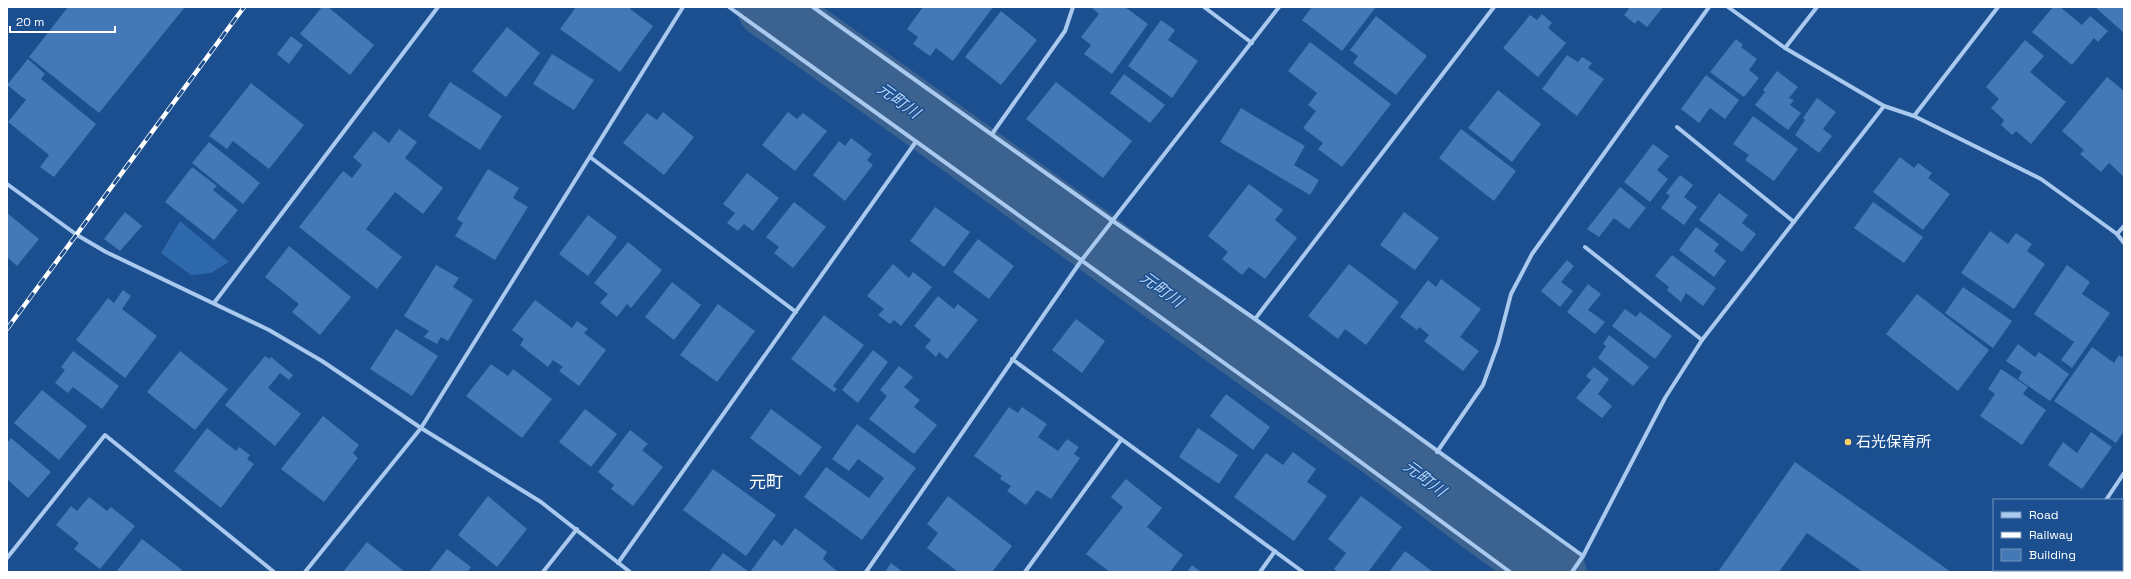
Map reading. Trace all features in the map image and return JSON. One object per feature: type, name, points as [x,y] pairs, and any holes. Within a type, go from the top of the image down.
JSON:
[{"type":"street","points":[[214,303],[438,7]]},
{"type":"street","points":[[305,572],[421,428],[683,7]]},
{"type":"street","points":[[729,7],[915,143],[1302,419],[1510,572]]},
{"type":"street","points":[[813,7],[1113,221],[1254,319],[1583,556]]},
{"type":"street","points":[[992,134],[1065,31],[1073,7]]},
{"type":"street","points":[[1204,7],[1252,43]]},
{"type":"street","points":[[866,572],[1081,261],[1279,7]]},
{"type":"street","points":[[1254,319],[1494,7]]},
{"type":"street","points":[[1437,452],[1483,384],[1498,344],[1511,294],[1532,254],[1709,7]]},
{"type":"street","points":[[1728,7],[1785,48],[1884,106],[1914,116],[2041,179],[2117,234],[2124,243]]},
{"type":"street","points":[[1785,48],[1817,7]]},
{"type":"street","points":[[1914,116],[1998,7]]},
{"type":"street","points":[[1572,572],[1583,556],[1665,398],[1702,340],[1884,106]]},
{"type":"street","points":[[1677,128],[1794,222]]},
{"type":"street","points":[[618,563],[915,143]]},
{"type":"street","points":[[590,157],[796,312]]},
{"type":"street","points":[[7,184],[71,231],[106,252],[269,330],[322,361],[421,428],[541,502],[630,572]]},
{"type":"street","points":[[2117,234],[2124,226]]},
{"type":"street","points":[[1585,247],[1702,340]]},
{"type":"street","points":[[1012,359],[1303,572]]},
{"type":"street","points":[[7,558],[105,435],[274,572]]},
{"type":"street","points":[[1025,572],[1122,440]]},
{"type":"street","points":[[2107,499],[2124,473]]},
{"type":"street","points":[[544,572],[577,529]]},
{"type":"street","points":[[1260,572],[1275,552]]},
{"type":"shaded area","points":[[180,221],[229,262],[211,273],[191,275],[161,253]]},
{"type":"building","points":[[68,7],[185,7],[99,113],[29,57]]},
{"type":"building","points":[[322,7],[328,7],[374,45],[350,75],[300,34]]},
{"type":"building","points":[[576,7],[632,7],[630,9],[653,26],[620,72],[560,29]]},
{"type":"building","points":[[923,7],[993,7],[953,61],[936,48],[930,56],[913,44],[918,37],[907,29]]},
{"type":"building","points":[[1125,7],[1148,24],[1112,74],[1084,54],[1091,45],[1081,37],[1099,14],[1092,8]]},
{"type":"building","points":[[1312,7],[1376,7],[1342,51],[1302,20]]},
{"type":"building","points":[[1627,7],[1663,7],[1647,27],[1638,20],[1635,24],[1624,15],[1629,9]]},
{"type":"building","points":[[2053,7],[2060,7],[2082,25],[2090,16],[2108,31],[2098,42],[2094,38],[2072,65],[2032,32]]},
{"type":"building","points":[[2095,7],[2124,7],[2124,33]]},
{"type":"building","points":[[1001,11],[1037,40],[1001,85],[965,57]]},
{"type":"building","points":[[1542,14],[1552,23],[1548,28],[1566,43],[1538,77],[1503,48],[1530,15],[1537,20]]},
{"type":"building","points":[[1376,16],[1427,56],[1396,95],[1353,63],[1358,56],[1350,50]]},
{"type":"building","points":[[1161,20],[1175,30],[1168,40],[1198,61],[1172,98],[1128,66]]},
{"type":"building","points":[[507,27],[540,53],[506,97],[472,71]]},
{"type":"building","points":[[291,36],[303,45],[289,64],[277,54]]},
{"type":"building","points":[[1736,39],[1743,45],[1741,47],[1757,59],[1749,70],[1759,78],[1744,97],[1710,72]]},
{"type":"building","points":[[2025,40],[2044,56],[2030,72],[2066,102],[2031,144],[2016,131],[2012,135],[2001,125],[2004,120],[1991,108],[1999,99],[1986,87]]},
{"type":"building","points":[[1310,42],[1391,104],[1342,167],[1318,149],[1323,143],[1303,128],[1316,111],[1308,105],[1317,93],[1288,71]]},
{"type":"building","points":[[552,54],[594,80],[574,110],[533,84]]},
{"type":"building","points":[[1567,55],[1578,62],[1582,57],[1592,63],[1588,68],[1604,79],[1577,116],[1542,89]]},
{"type":"building","points":[[28,59],[45,74],[41,79],[96,124],[54,177],[40,167],[49,155],[8,122],[26,100],[7,85]]},
{"type":"building","points":[[1777,71],[1798,87],[1789,98],[1794,100],[1790,105],[1801,113],[1788,130],[1755,105],[1765,92],[1763,90]]},
{"type":"building","points":[[1124,74],[1165,105],[1150,123],[1110,93]]},
{"type":"building","points":[[1706,75],[1739,100],[1725,119],[1710,108],[1699,123],[1681,109]]},
{"type":"building","points":[[2107,77],[2124,91],[2124,177],[2109,163],[2101,172],[2080,154],[2084,150],[2062,131]]},
{"type":"building","points":[[450,82],[502,116],[480,150],[428,116]]},
{"type":"building","points":[[1056,82],[1132,141],[1103,178],[1026,119]]},
{"type":"building","points":[[251,83],[304,125],[269,169],[233,141],[227,149],[209,136]]},
{"type":"building","points":[[1498,90],[1541,124],[1512,162],[1468,128]]},
{"type":"building","points":[[1817,98],[1836,112],[1823,129],[1832,136],[1819,153],[1795,135],[1805,120],[1803,118]]},
{"type":"building","points":[[1241,108],[1305,146],[1294,165],[1319,180],[1310,195],[1220,142]]},
{"type":"building","points":[[663,112],[694,137],[664,175],[623,143],[647,113],[657,120]]},
{"type":"building","points":[[788,112],[797,119],[803,113],[827,131],[795,171],[762,145]]},
{"type":"building","points":[[1753,116],[1798,149],[1774,181],[1745,160],[1749,155],[1733,144]]},
{"type":"building","points":[[399,129],[417,142],[405,158],[443,188],[423,214],[395,192],[366,229],[402,257],[377,289],[299,227],[343,171],[352,178],[362,165],[353,157],[374,131],[389,143]]},
{"type":"building","points":[[1461,129],[1516,171],[1494,201],[1439,158]]},
{"type":"building","points":[[851,138],[872,154],[867,160],[873,165],[845,201],[813,175],[839,141],[845,146]]},
{"type":"building","points":[[209,142],[260,183],[243,204],[192,163]]},
{"type":"building","points":[[1653,144],[1669,156],[1657,170],[1668,179],[1650,202],[1624,182]]},
{"type":"building","points":[[1900,157],[1914,168],[1918,163],[1932,173],[1928,178],[1950,194],[1923,230],[1873,192]]},
{"type":"building","points":[[192,167],[217,186],[213,190],[238,210],[214,240],[165,202]]},
{"type":"building","points":[[488,169],[519,188],[513,198],[528,207],[495,260],[455,236],[463,223],[457,219]]},
{"type":"building","points":[[747,173],[779,198],[753,231],[744,224],[738,231],[727,223],[735,213],[723,204]]},
{"type":"building","points":[[1680,175],[1693,185],[1684,197],[1697,207],[1684,225],[1661,208],[1670,196],[1666,193]]},
{"type":"building","points":[[1249,184],[1283,210],[1275,220],[1297,238],[1265,279],[1249,267],[1242,275],[1222,259],[1228,252],[1208,236]]},
{"type":"building","points":[[1620,187],[1646,208],[1629,229],[1614,218],[1599,237],[1587,229]]},
{"type":"building","points":[[1719,193],[1748,215],[1742,223],[1756,234],[1742,252],[1699,220]]},
{"type":"building","points":[[794,202],[826,227],[793,268],[774,253],[779,247],[766,237]]},
{"type":"building","points":[[1873,202],[1923,237],[1904,263],[1854,228]]},
{"type":"building","points":[[935,207],[970,232],[944,267],[910,241]]},
{"type":"building","points":[[125,212],[142,226],[120,251],[104,239]]},
{"type":"building","points":[[1404,212],[1439,238],[1415,270],[1380,245]]},
{"type":"building","points":[[7,213],[39,239],[17,266],[7,257]]},
{"type":"building","points":[[588,215],[617,237],[588,276],[559,254]]},
{"type":"building","points":[[1696,227],[1719,244],[1714,251],[1726,261],[1714,277],[1679,250]]},
{"type":"building","points":[[1990,231],[2008,244],[2016,233],[2032,244],[2027,251],[2045,264],[2014,309],[1961,273]]},
{"type":"building","points":[[978,239],[1014,266],[989,299],[953,272]]},
{"type":"building","points":[[628,242],[662,270],[631,308],[627,304],[617,317],[600,303],[608,294],[594,283]]},
{"type":"building","points":[[289,246],[351,297],[320,335],[292,312],[299,304],[265,277]]},
{"type":"building","points":[[1672,255],[1716,288],[1703,306],[1686,293],[1681,302],[1667,290],[1669,287],[1655,276]]},
{"type":"building","points":[[1567,260],[1574,266],[1561,282],[1573,291],[1560,307],[1541,291]]},
{"type":"building","points":[[893,264],[909,278],[913,272],[932,287],[901,326],[894,320],[890,324],[878,315],[884,309],[867,296]]},
{"type":"building","points":[[1349,264],[1399,302],[1366,345],[1345,329],[1338,339],[1308,316]]},
{"type":"building","points":[[436,265],[459,278],[453,287],[473,300],[448,341],[441,337],[437,344],[424,337],[429,331],[404,316]]},
{"type":"building","points":[[2067,265],[2090,282],[2082,294],[2110,313],[2072,368],[2061,360],[2074,342],[2034,314]]},
{"type":"building","points":[[1441,279],[1481,309],[1460,337],[1479,351],[1463,371],[1424,341],[1429,335],[1419,327],[1417,330],[1400,317],[1428,280],[1436,287]]},
{"type":"building","points":[[672,282],[701,305],[674,340],[645,317]]},
{"type":"building","points":[[1588,284],[1601,294],[1588,310],[1605,322],[1595,334],[1567,312]]},
{"type":"building","points":[[1963,287],[2012,321],[1993,348],[1945,313]]},
{"type":"building","points":[[123,290],[131,296],[122,309],[157,336],[125,378],[76,340],[108,298],[114,303]]},
{"type":"building","points":[[1917,294],[1989,350],[1958,391],[1886,334]]},
{"type":"building","points":[[938,296],[954,309],[958,304],[978,320],[947,359],[939,352],[936,357],[925,347],[931,340],[914,326]]},
{"type":"building","points":[[535,300],[572,328],[577,321],[588,329],[584,333],[606,350],[579,386],[559,371],[563,367],[553,360],[548,367],[520,345],[524,339],[512,330]]},
{"type":"building","points":[[718,304],[755,331],[717,382],[680,355]]},
{"type":"building","points":[[1625,309],[1636,317],[1640,312],[1672,336],[1655,359],[1612,326]]},
{"type":"building","points":[[824,315],[864,345],[833,386],[837,389],[834,392],[791,359]]},
{"type":"building","points":[[1076,319],[1105,341],[1082,373],[1052,350]]},
{"type":"building","points":[[396,329],[438,356],[412,396],[370,369]]},
{"type":"building","points":[[1609,335],[1649,367],[1633,386],[1598,358],[1606,346],[1603,344]]},
{"type":"building","points":[[2018,344],[2035,357],[2039,352],[2069,374],[2050,401],[2018,379],[2022,372],[2006,361]]},
{"type":"building","points":[[2092,347],[2114,363],[2119,355],[2124,358],[2124,431],[2116,443],[2054,401]]},
{"type":"building","points":[[873,350],[888,362],[858,403],[842,390]]},
{"type":"building","points":[[73,351],[119,386],[102,409],[73,387],[68,393],[55,383],[65,370],[61,367]]},
{"type":"building","points":[[180,351],[228,389],[195,430],[147,392]]},
{"type":"building","points":[[265,356],[269,359],[271,357],[293,375],[289,380],[280,373],[268,388],[301,414],[275,446],[225,405]]},
{"type":"building","points":[[491,364],[508,376],[513,369],[552,399],[522,438],[466,396]]},
{"type":"building","points":[[899,366],[913,377],[904,387],[920,400],[914,407],[937,425],[914,454],[869,419],[887,396],[880,390]]},
{"type":"building","points":[[1594,367],[1609,379],[1598,394],[1612,406],[1602,418],[1576,398],[1591,380],[1586,376]]},
{"type":"building","points":[[2001,369],[2028,387],[2023,394],[2046,410],[2022,445],[1980,416],[1995,394],[1988,389]]},
{"type":"building","points":[[42,390],[87,426],[59,460],[14,423]]},
{"type":"building","points":[[1226,394],[1270,427],[1253,450],[1210,416]]},
{"type":"building","points":[[1009,407],[1018,413],[1022,407],[1047,424],[1038,437],[1058,451],[1067,439],[1079,447],[1074,454],[1080,458],[1051,499],[1037,490],[1026,505],[1007,491],[1011,486],[1000,479],[1002,476],[974,456]]},
{"type":"building","points":[[585,409],[617,434],[591,467],[559,442]]},
{"type":"building","points":[[771,409],[822,447],[800,476],[750,438]]},
{"type":"building","points":[[323,416],[359,445],[353,453],[358,458],[324,502],[281,469]]},
{"type":"building","points":[[857,424],[916,468],[862,540],[804,497],[826,467],[869,498],[884,478],[858,459],[849,471],[832,459]]},
{"type":"building","points":[[207,428],[236,451],[239,447],[250,455],[247,459],[254,464],[221,508],[174,471]]},
{"type":"building","points":[[1198,428],[1238,455],[1219,484],[1179,457]]},
{"type":"building","points":[[630,430],[648,444],[642,450],[663,467],[633,506],[611,489],[614,485],[598,472]]},
{"type":"building","points":[[2091,432],[2112,447],[2082,489],[2048,465],[2063,442],[2077,453]]},
{"type":"building","points":[[11,438],[51,472],[28,498],[7,479],[7,443]]},
{"type":"building","points":[[1293,452],[1316,469],[1307,482],[1327,496],[1294,541],[1234,497],[1266,453],[1283,465]]},
{"type":"building","points":[[1795,462],[1951,572],[1863,572],[1807,533],[1779,572],[1718,572]]},
{"type":"building","points":[[713,469],[776,515],[746,556],[683,510]]},
{"type":"building","points":[[1126,479],[1162,508],[1147,527],[1183,555],[1170,572],[1110,572],[1086,554],[1123,507],[1111,497]]},
{"type":"building","points":[[488,496],[527,529],[497,567],[458,535]]},
{"type":"building","points":[[948,496],[1012,546],[992,572],[958,572],[927,548],[938,533],[927,524]]},
{"type":"building","points":[[1361,496],[1402,527],[1368,572],[1338,572],[1334,569],[1346,553],[1328,539]]},
{"type":"building","points":[[89,497],[107,511],[111,507],[135,526],[100,569],[74,549],[79,543],[56,525],[71,506],[77,511]]},
{"type":"building","points":[[795,528],[827,552],[823,559],[838,572],[750,572],[774,539],[782,546]]},
{"type":"building","points":[[142,539],[182,570],[181,572],[116,572]]},
{"type":"building","points":[[367,542],[405,572],[343,572]]},
{"type":"building","points":[[447,549],[471,567],[467,572],[429,572]]},
{"type":"building","points":[[1405,551],[1433,572],[1389,572]]},
{"type":"building","points":[[723,553],[748,571],[709,572]]},
{"type":"building","points":[[891,563],[903,572],[885,572]]},
{"type":"building","points":[[1192,565],[1201,572],[1187,572]]},
{"type":"waterway","name":"元町川","points":[[768,7],[1386,450],[1482,522],[1555,572]]},
{"type":"railway","points":[[7,329],[244,7]]},
{"type":"place","name":"石光保育所","points":[[1848,442]]},
{"type":"district","name":"元町","points":[[766,482]]}]
